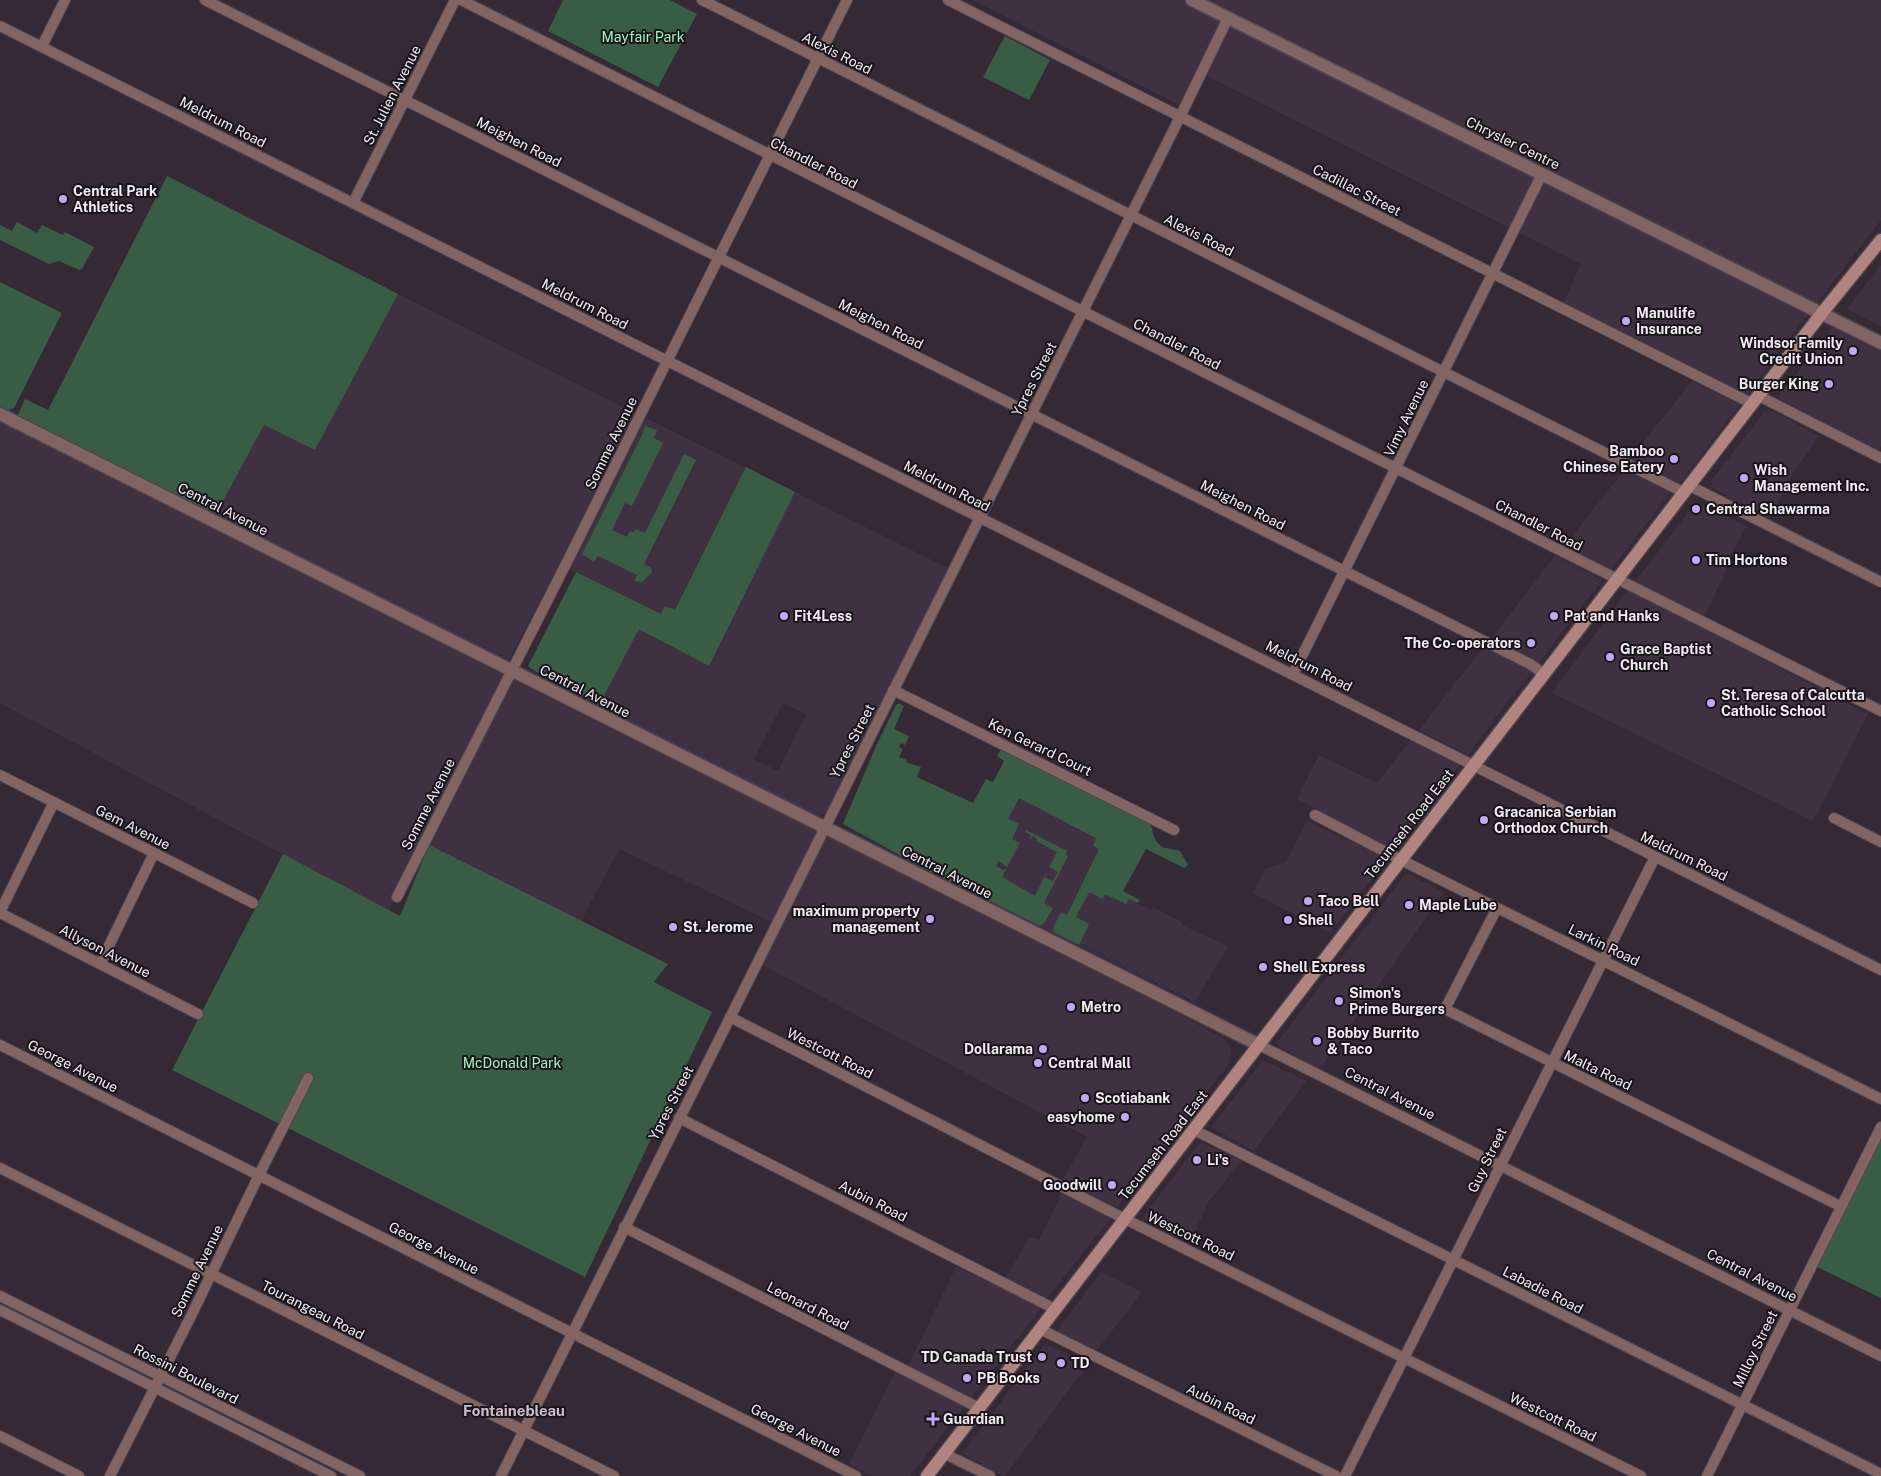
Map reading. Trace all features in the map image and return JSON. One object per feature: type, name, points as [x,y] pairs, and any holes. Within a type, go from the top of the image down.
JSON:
[{"type":"main road","name":"Tecumseh Road East","points":[[927,1476],[1822,313],[1881,240]]},
{"type":"street","points":[[42,46],[65,0]]},
{"type":"street","name":"Meighen Road","points":[[205,0],[1530,664],[1544,674]]},
{"type":"street","name":"St. Julien Avenue","points":[[353,203],[455,0]]},
{"type":"street","name":"Chandler Road","points":[[461,0],[1881,711]]},
{"type":"street","name":"Alexis Road","points":[[702,0],[1444,372],[1881,582]]},
{"type":"street","name":"Somme Avenue","points":[[397,897],[571,554],[847,0]]},
{"type":"street","name":"Cadillac Street","points":[[948,0],[1493,274],[1881,458]]},
{"type":"street","name":"Chrysler Centre","points":[[1192,0],[1881,342]]},
{"type":"street","name":"Ypres Street","points":[[501,1476],[1131,216],[1228,18]]},
{"type":"street","name":"Meldrum Road","points":[[0,26],[1881,970]]},
{"type":"street","name":"Vimy Avenue","points":[[1293,674],[1542,174]]},
{"type":"street","name":"Central Avenue","points":[[0,414],[1881,1356]]},
{"type":"street","name":"Ken Gerard Court","points":[[893,690],[1174,830]]},
{"type":"street","name":"Gem Avenue","points":[[0,775],[253,903]]},
{"type":"street","points":[[0,912],[54,802]]},
{"type":"street","name":"Larkin Road","points":[[1315,815],[1401,860],[1881,1098]]},
{"type":"street","points":[[1834,818],[1881,842]]},
{"type":"street","points":[[100,964],[154,853]]},
{"type":"street","name":"Guy Street","points":[[1345,1476],[1655,857]]},
{"type":"street","name":"Malta Road","points":[[1497,908],[1445,1009],[1840,1206]]},
{"type":"street","name":"Allyson Avenue","points":[[0,912],[198,1014]]},
{"type":"street","name":"Westcott Road","points":[[730,1017],[1125,1219],[1642,1476]]},
{"type":"street","name":"George Avenue","points":[[0,1045],[856,1476]]},
{"type":"street","name":"Somme Avenue","points":[[110,1476],[308,1078]]},
{"type":"street","name":"Aubin Road","points":[[679,1118],[1056,1309]]},
{"type":"street","name":"Milloy Street","points":[[1707,1476],[1881,1127]]},
{"type":"street","name":"Labadie Road","points":[[1194,1130],[1881,1474]]},
{"type":"street","name":"Tourangeau Road","points":[[0,1168],[614,1476]]},
{"type":"street","name":"Leonard Road","points":[[624,1227],[979,1408]]},
{"type":"street","name":"Rossini Boulevard","points":[[0,1296],[360,1476]]},
{"type":"street","name":"Rossini Boulevard","points":[[0,1310],[331,1476]]},
{"type":"street","name":"Aubin Road","points":[[1040,1329],[1336,1476]]},
{"type":"street","points":[[0,1436],[79,1476]]},
{"type":"street","points":[[945,1454],[990,1476]]},
{"type":"shaded area","points":[[972,0],[1881,0],[1881,220],[1746,395],[1563,304],[1581,264],[1207,76],[1189,110]]},
{"type":"shaded area","points":[[1881,265],[1881,327],[1847,309]]},
{"type":"shaded area","points":[[398,294],[637,414],[509,660],[215,516],[264,425],[315,450]]},
{"type":"shaded area","points":[[1833,327],[1881,349],[1881,446],[1879,450],[1777,398]]},
{"type":"shaded area","points":[[1692,381],[1740,404],[1679,484],[1629,460]]},
{"type":"shaded area","points":[[1764,412],[1774,412],[1819,436],[1793,473],[1770,519],[1712,488],[1711,481]]},
{"type":"shaded area","points":[[644,417],[948,568],[826,813],[818,816],[744,782],[593,705],[644,606],[568,569]],"holes":[[[783,703],[806,714],[778,771],[754,759]]]},
{"type":"shaded area","points":[[0,422],[89,464],[503,675],[389,911],[0,703]]},
{"type":"shaded area","points":[[1625,469],[1671,492],[1610,571],[1563,548]]},
{"type":"shaded area","points":[[1696,502],[1746,526],[1728,562],[1725,561],[1726,571],[1704,616],[1635,582]]},
{"type":"shaded area","points":[[1555,556],[1602,580],[1539,663],[1490,640]]},
{"type":"shaded area","name":"St. Teresa of Calcutta Catholic School","points":[[1628,590],[1868,714],[1813,821],[1552,693]]},
{"type":"shaded area","points":[[1485,645],[1533,672],[1511,697],[1468,755],[1419,730]]},
{"type":"shaded area","points":[[512,680],[1111,977],[1226,1040],[1231,1049],[1228,1065],[1116,1209],[1062,1181],[1087,1137],[760,964],[778,925],[619,849],[581,921],[429,845]]},
{"type":"shaded area","points":[[1412,739],[1460,764],[1394,850],[1297,799],[1319,755],[1377,783]]},
{"type":"shaded area","points":[[1019,793],[1105,835],[1087,877],[1151,910],[1153,907],[1182,922],[1182,925],[1228,946],[1195,1002],[969,891]]},
{"type":"shaded area","points":[[1307,821],[1388,859],[1330,933],[1253,893],[1265,869],[1286,862]]},
{"type":"shaded area","points":[[1406,873],[1444,892],[1319,1070],[1276,1044]]},
{"type":"shaded area","points":[[1263,1060],[1307,1081],[1254,1151],[1211,1127]]},
{"type":"shaded area","points":[[1200,1142],[1242,1161],[1209,1201],[1190,1242],[1142,1218]]},
{"type":"shaded area","points":[[1063,1191],[1112,1217],[1047,1298],[1006,1277],[1030,1237],[1039,1240]]},
{"type":"shaded area","points":[[956,1267],[1042,1307],[972,1397],[908,1366]]},
{"type":"shaded area","points":[[1101,1272],[1142,1292],[1095,1353],[1057,1331]]},
{"type":"shaded area","points":[[1045,1344],[1089,1363],[1005,1476],[1002,1476],[962,1453]]},
{"type":"shaded area","points":[[896,1370],[965,1405],[910,1476],[873,1476],[849,1464]]},
{"type":"green space","name":"Mayfair Park","points":[[563,0],[670,0],[697,14],[658,87],[548,31]]},
{"type":"green space","points":[[1005,36],[1050,60],[1029,100],[983,77]]},
{"type":"green space","points":[[167,176],[398,294],[315,450],[264,425],[215,516],[17,417],[25,399],[48,410]]},
{"type":"green space","points":[[17,222],[37,233],[42,225],[63,235],[65,232],[94,247],[82,269],[79,270],[59,261],[49,264],[0,240],[0,225],[12,231]]},
{"type":"green space","points":[[0,282],[62,313],[14,408],[6,411],[0,408]]},
{"type":"green space","points":[[645,426],[657,430],[654,438],[663,443],[632,506],[625,503],[612,530],[627,537],[630,531],[633,533],[636,529],[645,533],[684,454],[696,460],[644,564],[651,568],[652,572],[642,582],[634,581],[637,575],[598,556],[594,562],[582,554]]},
{"type":"green space","points":[[746,467],[795,492],[709,666],[639,629],[599,705],[528,666],[576,572],[661,614],[665,606],[675,610]]},
{"type":"green space","points":[[899,703],[904,706],[894,729],[909,736],[905,745],[901,743],[899,747],[903,749],[899,757],[907,760],[906,762],[921,767],[917,777],[973,803],[986,779],[993,782],[1004,761],[997,756],[1001,749],[1148,822],[1158,843],[1161,846],[1180,851],[1188,865],[1184,868],[1146,849],[1123,891],[1140,900],[1138,903],[1129,899],[1126,904],[1105,894],[1103,899],[1089,892],[1076,917],[1089,924],[1079,945],[1053,932],[1061,912],[1067,915],[1099,849],[1093,846],[1096,838],[1019,798],[1008,819],[1019,824],[1012,839],[1020,843],[1007,867],[998,861],[996,866],[1003,870],[1006,869],[1002,877],[1035,896],[1044,877],[1053,881],[1058,872],[1049,867],[1057,852],[1036,841],[1037,839],[1033,836],[1031,839],[1029,838],[1031,835],[1025,832],[1026,830],[1067,851],[1066,855],[1068,856],[1044,903],[1053,908],[1045,922],[1040,926],[925,869],[843,824],[876,746],[896,705]]},
{"type":"green space","name":"McDonald Park","points":[[429,845],[668,964],[654,982],[712,1012],[585,1277],[172,1070],[283,854],[400,916]]},
{"type":"green space","points":[[1881,1135],[1881,1298],[1815,1266]]},
{"type":"place","name":"Central Park Athletics","points":[[63,199]]},
{"type":"place","name":"Manulife Insurance","points":[[1626,321]]},
{"type":"place","name":"Windsor Family Credit Union","points":[[1853,351]]},
{"type":"place","name":"Burger King","points":[[1829,384]]},
{"type":"place","name":"Bamboo Chinese Eatery","points":[[1674,459]]},
{"type":"place","name":"Wish Management Inc.","points":[[1744,478]]},
{"type":"place","name":"Central Shawarma","points":[[1696,509]]},
{"type":"place","name":"Tim Hortons","points":[[1696,560]]},
{"type":"place","name":"Fit4Less","points":[[784,616]]},
{"type":"place","name":"Pat and Hanks","points":[[1554,616]]},
{"type":"place","name":"The Co-operators","points":[[1531,643]]},
{"type":"place","name":"Grace Baptist Church","points":[[1610,657]]},
{"type":"place","name":"St. Teresa of Calcutta Catholic School","points":[[1711,703]]},
{"type":"place","name":"Gracanica Serbian Orthodox Church","points":[[1484,820]]},
{"type":"place","name":"Taco Bell","points":[[1308,901]]},
{"type":"place","name":"Maple Lube","points":[[1409,905]]},
{"type":"place","name":"maximum property management","points":[[930,919]]},
{"type":"place","name":"Shell","points":[[1288,920]]},
{"type":"place","name":"St. Jerome","points":[[673,927]]},
{"type":"place","name":"Shell Express","points":[[1263,967]]},
{"type":"place","name":"Simon's Prime Burgers","points":[[1339,1001]]},
{"type":"place","name":"Metro","points":[[1071,1007]]},
{"type":"place","name":"Bobby Burrito & Taco","points":[[1317,1041]]},
{"type":"place","name":"Dollarama","points":[[1043,1049]]},
{"type":"place","name":"Central Mall","points":[[1038,1063]]},
{"type":"place","name":"Scotiabank","points":[[1085,1098]]},
{"type":"place","name":"easyhome","points":[[1125,1117]]},
{"type":"place","name":"Li's","points":[[1197,1160]]},
{"type":"place","name":"Goodwill","points":[[1112,1185]]},
{"type":"place","name":"TD Canada Trust","points":[[1042,1357]]},
{"type":"place","name":"TD","points":[[1061,1363]]},
{"type":"place","name":"PB Books","points":[[967,1378]]},
{"type":"place","name":"Guardian","points":[[933,1419]]},
{"type":"district","name":"Fontainebleau","points":[[514,1410]]}]
